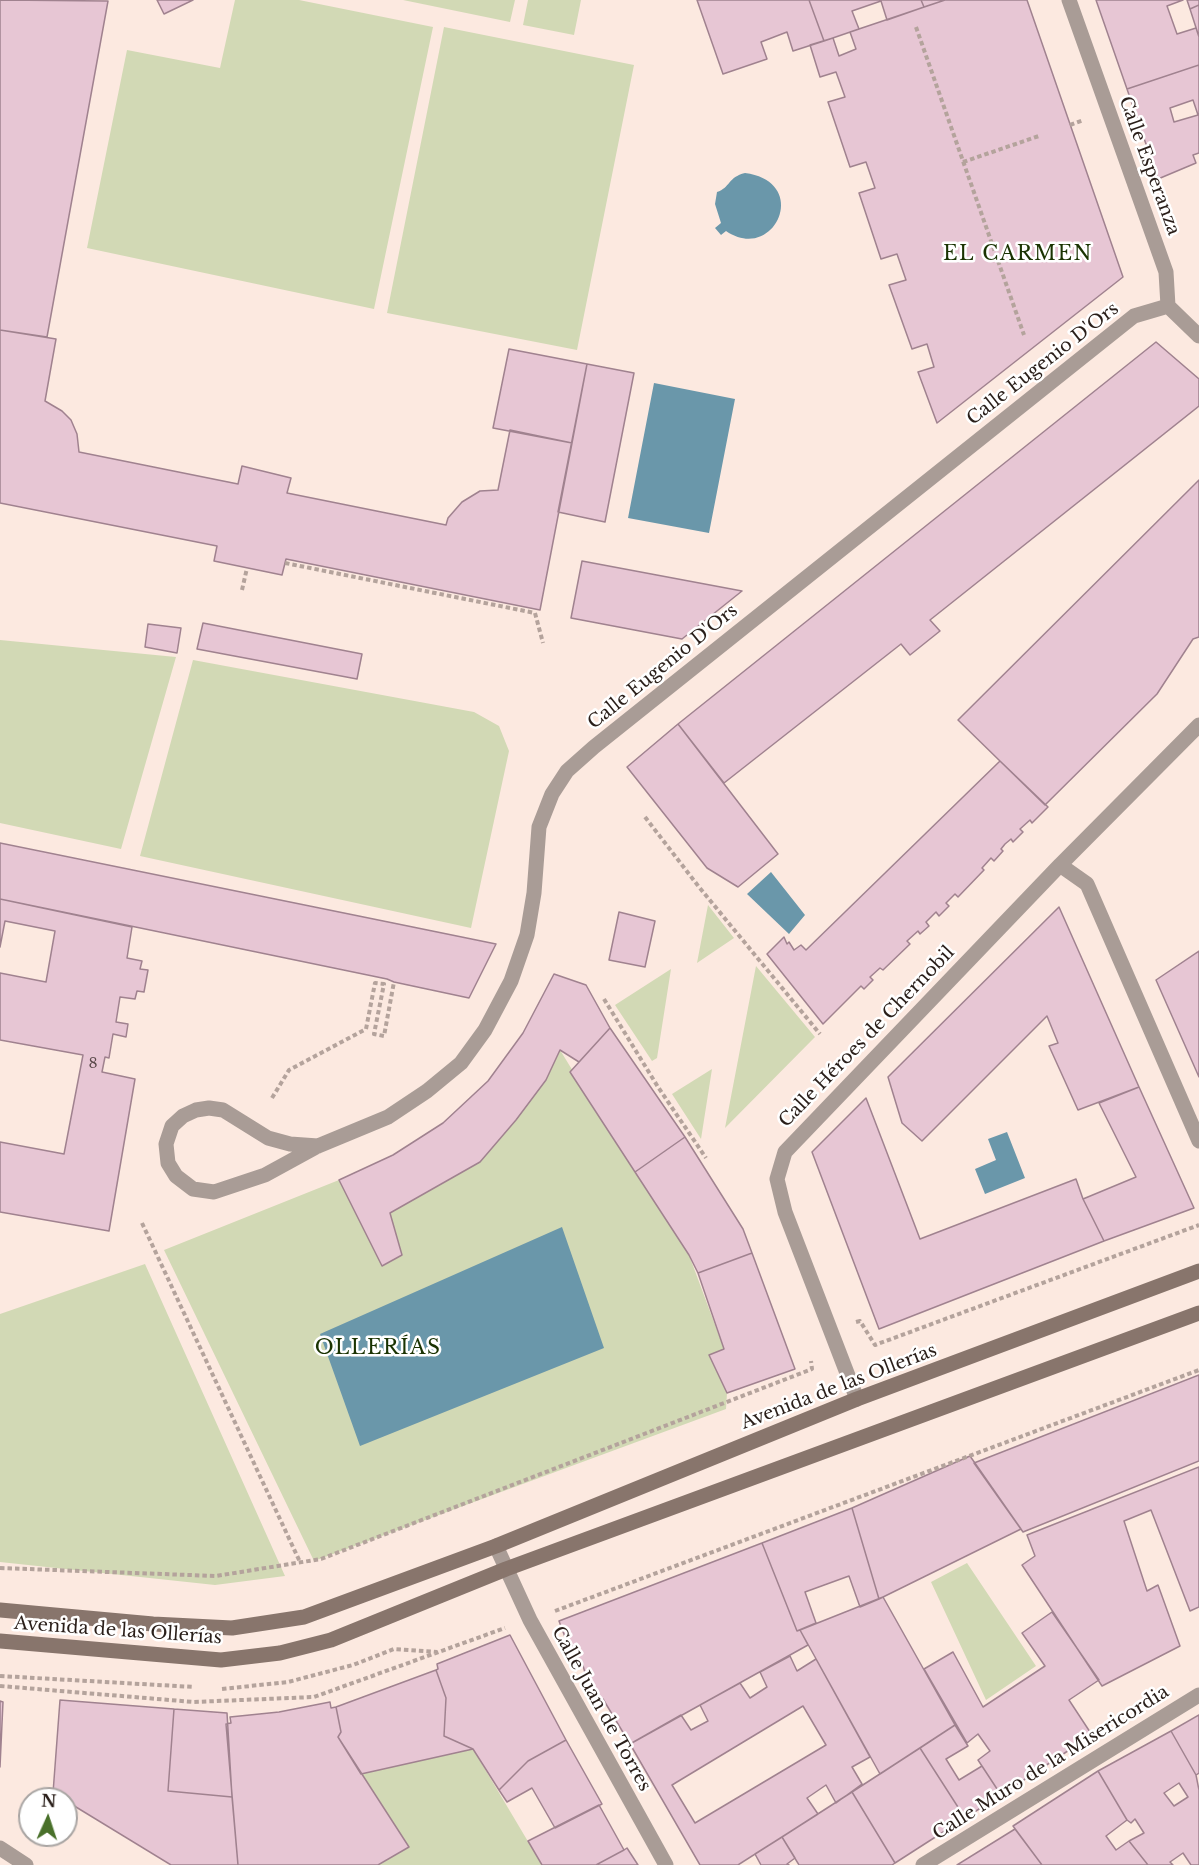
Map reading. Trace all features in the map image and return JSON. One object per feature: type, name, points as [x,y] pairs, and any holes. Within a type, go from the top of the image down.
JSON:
[{"type":"main road","name":"Avenida de las Ollerías","points":[[0,1610],[153,1624],[232,1628],[304,1617],[496,1546],[856,1399],[1199,1271]]},
{"type":"main road","name":"Avenida de las Ollerías","points":[[0,1641],[221,1660],[280,1653],[331,1640],[506,1569],[1199,1314]]},
{"type":"street","name":"Calle Esperanza","points":[[1069,0],[1166,272],[1168,306]]},
{"type":"street","points":[[1168,306],[1199,336]]},
{"type":"street","name":"Calle Eugenio D'Ors","points":[[318,1146],[290,1144],[268,1138],[223,1110],[208,1108],[183,1116],[172,1126],[166,1144],[168,1163],[176,1176],[193,1189],[214,1192],[266,1175],[318,1146],[388,1117],[427,1091],[461,1063],[485,1030],[511,981],[527,935],[534,892],[539,826],[552,794],[567,771],[594,747],[1134,316],[1168,306]]},
{"type":"street","name":"Calle Héroes de Chernobil","points":[[856,1399],[785,1212],[777,1179],[785,1152],[1060,865],[1199,725]]},
{"type":"street","points":[[1060,865],[1087,884],[1199,1141]]},
{"type":"street","points":[[496,1546],[506,1569]]},
{"type":"street","name":"Calle Juan de Torres","points":[[506,1569],[530,1620],[666,1865]]},
{"type":"street","name":"Calle Muro de la Misericordia","points":[[923,1865],[1199,1695]]},
{"type":"street","points":[[0,1848],[26,1865]]},
{"type":"path","points":[[916,27],[1024,335]]},
{"type":"path","points":[[963,162],[1039,136]]},
{"type":"path","points":[[285,563],[535,613],[543,643]]},
{"type":"path","points":[[242,590],[247,568]]},
{"type":"path","points":[[645,817],[699,887],[820,1034]]},
{"type":"path","points":[[272,1098],[289,1070],[366,1029],[375,983],[384,984],[374,1034],[384,1036],[394,982]]},
{"type":"path","points":[[604,999],[658,1087],[706,1158]]},
{"type":"path","points":[[142,1223],[300,1562]]},
{"type":"path","points":[[0,1568],[216,1576],[321,1559],[812,1369],[808,1340],[830,1331],[860,1321],[874,1345],[1199,1225]]},
{"type":"path","points":[[0,1686],[194,1702],[314,1697],[530,1620],[1199,1370]]},
{"type":"green space","points":[[235,0],[299,0],[433,27],[374,309],[87,248],[127,50],[220,68]]},
{"type":"green space","points":[[403,0],[515,0],[510,22]]},
{"type":"green space","points":[[528,0],[581,0],[574,35],[523,25]]},
{"type":"green space","points":[[444,27],[634,65],[577,350],[387,313]]},
{"type":"green space","points":[[0,640],[176,657],[121,849],[0,823]]},
{"type":"green space","points":[[193,660],[474,712],[499,726],[509,751],[471,928],[140,856]]},
{"type":"green space","points":[[708,905],[734,938],[697,963]]},
{"type":"green space","points":[[756,966],[815,1037],[725,1128]]},
{"type":"green space","points":[[671,969],[657,1058],[652,1061],[615,1005]]},
{"type":"green space","points":[[560,1050],[689,1255],[724,1349],[709,1355],[727,1393],[726,1409],[314,1561],[164,1250],[339,1180],[383,1266],[402,1255],[390,1213],[480,1162],[546,1080]]},
{"type":"green space","points":[[712,1069],[701,1139],[672,1094]]},
{"type":"green space","points":[[145,1264],[285,1576],[215,1585],[0,1562],[0,1314]]},
{"type":"green space","points":[[967,1563],[1036,1666],[986,1700],[931,1582]]},
{"type":"green space","points":[[473,1749],[542,1865],[378,1865],[409,1847],[361,1774]]},
{"type":"water","points":[[745,173],[765,179],[777,190],[781,204],[779,218],[771,230],[759,237],[743,238],[726,231],[721,235],[715,228],[721,223],[715,204],[717,192],[735,177]]},
{"type":"water","points":[[654,383],[735,399],[709,533],[628,518]]},
{"type":"water","points":[[771,872],[805,915],[789,934],[747,894]]},
{"type":"water","points":[[1007,1132],[1025,1178],[985,1194],[975,1169],[996,1160],[988,1139]]},
{"type":"water","points":[[562,1227],[604,1348],[360,1446],[320,1334]]},
{"type":"building","points":[[0,0],[108,1],[47,337],[0,330]]},
{"type":"building","points":[[157,0],[193,0],[164,14]]},
{"type":"building","points":[[697,0],[809,0],[824,41],[793,51],[787,32],[761,42],[767,59],[723,74]]},
{"type":"building","points":[[809,0],[921,0],[924,7],[887,20],[881,1],[852,11],[859,29],[824,41]]},
{"type":"building","points":[[921,0],[945,0],[924,7]]},
{"type":"building","points":[[945,0],[1027,0],[1123,277],[937,423],[918,372],[934,367],[927,344],[912,349],[889,285],[906,280],[897,254],[881,259],[859,193],[875,188],[866,162],[850,167],[828,102],[845,97],[836,72],[820,77],[810,45],[833,38],[839,56],[856,49],[850,32]]},
{"type":"building","points":[[1096,0],[1183,0],[1167,6],[1177,34],[1196,28],[1199,37],[1199,65],[1127,89]]},
{"type":"building","points":[[1187,0],[1199,0],[1199,5],[1190,9]]},
{"type":"building","points":[[1199,5],[1199,37],[1190,9]]},
{"type":"building","points":[[1199,65],[1199,153],[1193,155],[1196,163],[1158,179],[1127,89]],"holes":[[[1193,100],[1198,115],[1174,122],[1170,108]]]},
{"type":"building","points":[[0,330],[56,339],[45,401],[62,411],[71,420],[77,434],[79,452],[238,484],[242,466],[291,478],[287,493],[446,525],[448,518],[462,502],[480,491],[498,490],[510,430],[572,443],[540,610],[286,559],[282,575],[214,561],[217,546],[0,503]]},
{"type":"building","points":[[1156,342],[1199,379],[1199,406],[930,620],[940,631],[910,655],[901,644],[724,783],[678,724]]},
{"type":"building","points":[[509,349],[587,364],[572,443],[493,428]]},
{"type":"building","points":[[587,364],[634,373],[605,522],[558,512]]},
{"type":"building","points":[[1199,480],[1199,637],[1193,639],[1157,694],[1045,805],[958,720]]},
{"type":"building","points":[[582,561],[742,591],[682,639],[571,618]]},
{"type":"building","points":[[203,623],[362,654],[357,679],[197,649]]},
{"type":"building","points":[[148,624],[181,628],[177,653],[145,647]]},
{"type":"building","points":[[678,724],[778,854],[738,887],[707,868],[627,767]]},
{"type":"building","points":[[1000,761],[1048,807],[1032,823],[1030,820],[1020,829],[1023,832],[1013,842],[1011,839],[1005,844],[1001,849],[1003,851],[994,861],[991,858],[982,868],[984,870],[958,897],[955,894],[946,903],[949,906],[939,916],[936,912],[926,922],[929,926],[920,934],[918,931],[907,941],[910,944],[883,970],[880,968],[870,977],[873,980],[864,989],[861,986],[823,1024],[767,954],[784,937],[787,944],[789,942],[794,950],[801,945],[806,950]]},
{"type":"building","points":[[0,843],[496,944],[469,998],[0,899]]},
{"type":"building","points":[[0,899],[132,927],[127,958],[142,961],[140,969],[148,970],[144,992],[137,991],[135,999],[120,997],[116,1022],[128,1024],[126,1037],[113,1034],[109,1058],[105,1057],[102,1072],[135,1079],[109,1231],[0,1212],[0,1142],[64,1154],[83,1055],[0,1040],[0,973],[46,982],[55,931],[5,921],[0,947]]},
{"type":"building","points":[[1059,907],[1139,1087],[1078,1110],[1049,1046],[1058,1043],[1047,1016],[922,1141],[902,1123],[888,1077]]},
{"type":"building","points":[[619,912],[655,921],[645,967],[609,960]]},
{"type":"building","points":[[1199,951],[1199,1077],[1156,980]]},
{"type":"building","points":[[554,974],[586,985],[610,1028],[579,1062],[560,1050],[546,1080],[480,1162],[390,1213],[402,1255],[382,1266],[339,1180],[393,1155],[443,1123],[488,1081],[523,1033]]},
{"type":"building","points":[[610,1028],[685,1137],[635,1172],[570,1072]]},
{"type":"building","points":[[1139,1087],[1194,1208],[1104,1241],[1083,1199],[1136,1177],[1099,1103]]},
{"type":"building","points":[[866,1098],[920,1239],[1076,1179],[1083,1199],[1104,1241],[879,1329],[812,1152]]},
{"type":"building","points":[[685,1137],[743,1229],[752,1253],[698,1273],[689,1255],[635,1172]]},
{"type":"building","points":[[752,1253],[795,1369],[727,1393],[709,1355],[724,1349],[698,1273]]},
{"type":"building","points":[[1199,1375],[1199,1461],[1023,1532],[974,1463]]},
{"type":"building","points":[[970,1456],[1021,1529],[879,1599],[852,1508]]},
{"type":"building","points":[[1199,1467],[1199,1607],[1190,1611],[1151,1510],[1124,1521],[1147,1591],[1158,1585],[1180,1646],[1102,1686],[1022,1565],[1035,1556],[1027,1535]]},
{"type":"building","points":[[852,1508],[879,1599],[860,1607],[849,1576],[805,1592],[816,1623],[797,1631],[762,1543]]},
{"type":"building","points":[[762,1543],[797,1631],[800,1630],[808,1645],[630,1744],[603,1699],[599,1699],[591,1680],[587,1680],[582,1662],[579,1662],[571,1644],[568,1645],[559,1621]]},
{"type":"building","points":[[883,1597],[955,1725],[880,1774],[800,1630]]},
{"type":"building","points":[[1052,1612],[1099,1680],[1069,1700],[1092,1735],[1001,1795],[978,1760],[990,1751],[978,1734],[967,1743],[924,1669],[953,1652],[983,1707],[1045,1666],[1022,1633]]},
{"type":"building","points":[[510,1635],[566,1740],[528,1761],[499,1790],[473,1749],[444,1736],[446,1698],[436,1670],[438,1669],[437,1664]]},
{"type":"building","points":[[790,1656],[797,1671],[816,1659],[870,1757],[852,1767],[862,1784],[836,1803],[826,1785],[807,1798],[818,1814],[738,1865],[700,1865],[630,1744],[681,1715],[691,1730],[708,1721],[700,1705],[740,1683],[750,1698],[767,1687],[760,1672]],"holes":[[[803,1706],[826,1745],[695,1823],[672,1785]]]},
{"type":"building","points":[[436,1670],[446,1698],[444,1736],[473,1749],[361,1774],[338,1737],[341,1732],[336,1707]]},
{"type":"building","points":[[60,1700],[174,1709],[168,1791],[232,1797],[238,1865],[171,1865],[78,1808],[78,1787],[53,1787]]},
{"type":"building","points":[[0,1701],[3,1702],[0,1767]]},
{"type":"building","points":[[330,1702],[331,1708],[336,1707],[341,1732],[338,1737],[409,1847],[378,1865],[238,1865],[226,1724],[231,1723],[230,1717],[279,1712]]},
{"type":"building","points":[[174,1709],[227,1713],[232,1797],[168,1791]]},
{"type":"building","points":[[1199,1715],[1199,1773],[1196,1775],[1171,1731]]},
{"type":"building","points":[[955,1725],[968,1746],[946,1759],[959,1780],[982,1766],[1001,1795],[965,1818],[920,1748]]},
{"type":"building","points":[[1171,1731],[1196,1775],[1199,1790],[1199,1865],[1191,1865],[1183,1853],[1170,1862],[1173,1865],[1148,1865],[1129,1841],[1144,1833],[1135,1819],[1131,1823],[1127,1820],[1098,1771]],"holes":[[[1179,1783],[1188,1797],[1174,1806],[1164,1793]]]},
{"type":"building","points":[[566,1740],[602,1804],[555,1828],[532,1788],[507,1802],[499,1790],[528,1761]]},
{"type":"building","points":[[920,1748],[965,1818],[895,1863],[852,1792]]},
{"type":"building","points":[[1098,1771],[1127,1820],[1106,1836],[1116,1850],[1129,1841],[1148,1865],[1042,1865],[1013,1826]]},
{"type":"building","points":[[852,1792],[895,1863],[892,1865],[799,1865],[782,1837]]},
{"type":"building","points":[[599,1805],[624,1850],[596,1865],[542,1865],[528,1841]]},
{"type":"building","points":[[1015,1829],[1042,1865],[957,1865]]},
{"type":"building","points":[[782,1837],[795,1858],[787,1864],[789,1865],[761,1865],[755,1854]]},
{"type":"building","points":[[627,1848],[638,1865],[596,1865],[624,1850]]},
{"type":"district","name":"EL CARMEN","points":[[1018,254]]},
{"type":"district","name":"OLLERÍAS","points":[[378,1348]]}]
